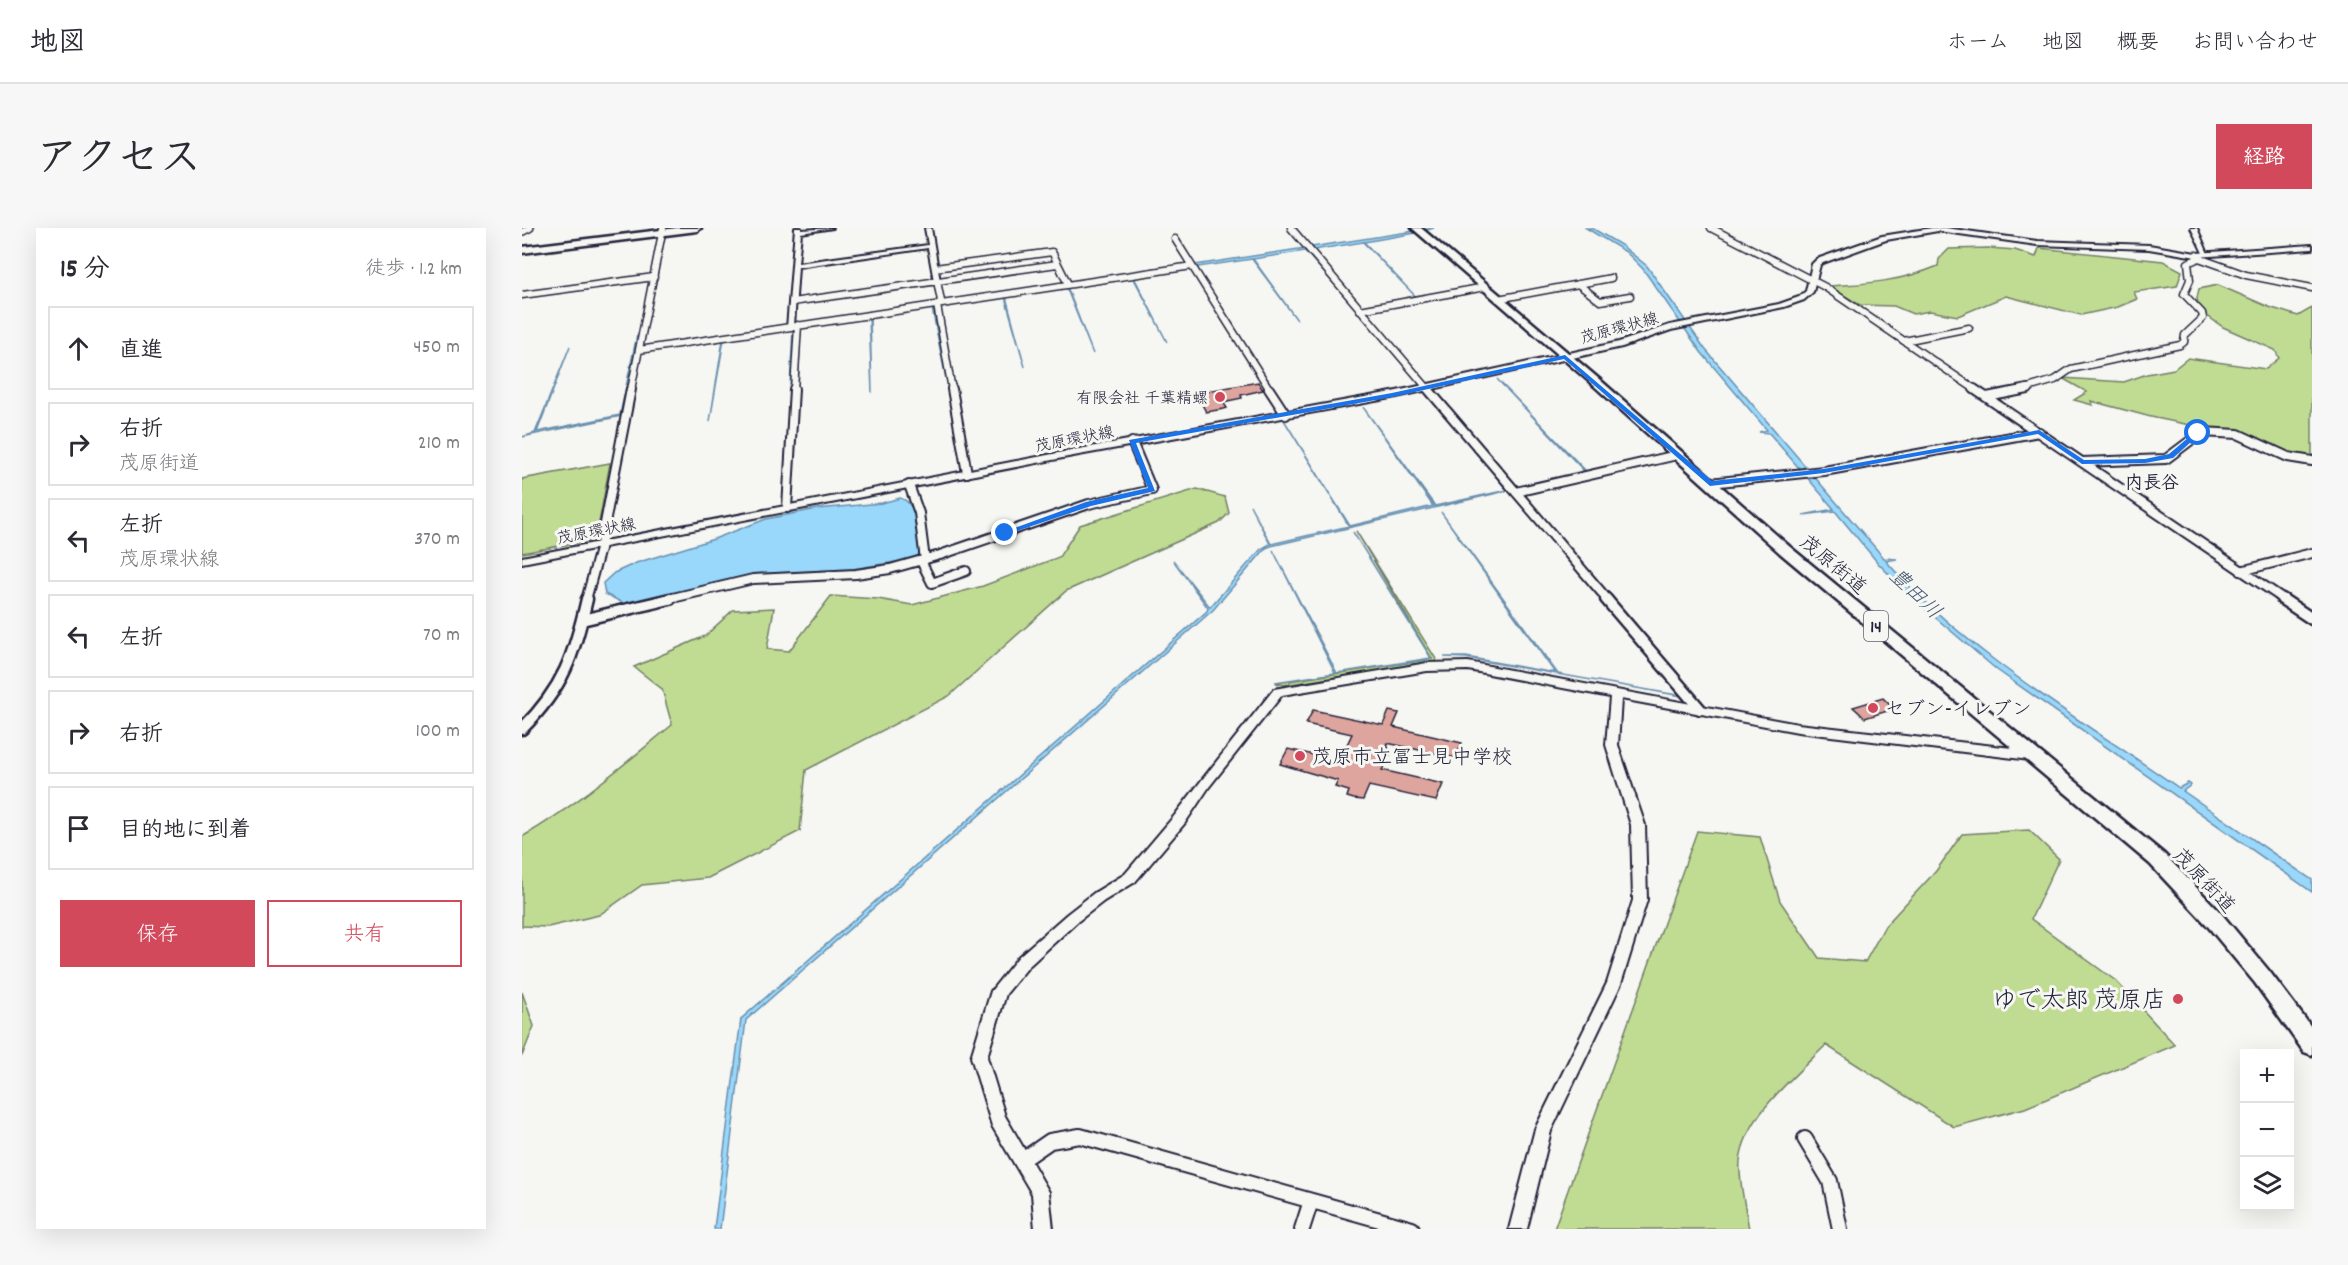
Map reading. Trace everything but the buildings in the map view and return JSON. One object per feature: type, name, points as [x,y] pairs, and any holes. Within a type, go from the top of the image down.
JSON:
[{"type":"main road","points":[[522,248],[676,228]]},
{"type":"main road","points":[[662,230],[697,228]]},
{"type":"main road","name":"茂原街道","points":[[1416,228],[1785,550],[2030,755],[2100,810],[2173,876],[2213,918],[2262,976],[2312,1045]]},
{"type":"main road","name":"茂原環状線","points":[[522,560],[966,473],[1428,388],[1622,344],[1671,328],[1696,324],[1806,296],[1811,290],[1816,264],[1820,261],[1885,238],[1938,229],[2037,243],[2149,247],[2201,256],[2312,247]]},
{"type":"street","points":[[522,232],[530,228]]},
{"type":"street","points":[[788,508],[794,326],[792,302],[798,230],[830,228]]},
{"type":"street","points":[[928,228],[966,473]]},
{"type":"street","points":[[1291,228],[1700,709]]},
{"type":"street","points":[[1710,228],[1812,280],[2312,619]]},
{"type":"street","points":[[2194,228],[2201,256]]},
{"type":"street","points":[[522,729],[542,712],[562,683],[576,649],[590,579],[601,544],[662,230]]},
{"type":"street","points":[[1175,239],[1286,415]]},
{"type":"street","points":[[795,265],[931,246]]},
{"type":"street","points":[[935,268],[1052,252],[1068,284]]},
{"type":"street","points":[[1987,397],[2037,387],[2055,380],[2071,369],[2180,345],[2184,342],[2185,335],[2203,318],[2202,313],[2184,294],[2190,280],[2188,263],[2201,256],[2270,282],[2312,288]]},
{"type":"street","points":[[792,302],[1057,264]]},
{"type":"street","points":[[639,350],[1192,266]]},
{"type":"street","points":[[522,295],[654,277]]},
{"type":"street","points":[[1498,299],[1611,278]]},
{"type":"street","points":[[1578,284],[1600,301],[1630,296]]},
{"type":"street","points":[[1360,310],[1485,287]]},
{"type":"street","points":[[1904,341],[1969,328]]},
{"type":"street","points":[[1710,483],[1824,471],[2039,432]]},
{"type":"street","points":[[2082,462],[2166,459],[2202,432],[2238,434],[2288,457],[2312,461]]},
{"type":"street","points":[[582,620],[753,579],[854,574],[923,561],[1089,504],[1152,490],[1132,442]]},
{"type":"street","points":[[1516,492],[1677,455]]},
{"type":"street","points":[[909,485],[919,513],[923,561],[932,582],[966,571]]},
{"type":"street","points":[[2241,571],[2312,553]]},
{"type":"street","points":[[1044,1229],[1040,1192],[998,1120],[979,1057],[999,992],[1024,961],[1072,918],[1099,897],[1130,878],[1180,819],[1204,784],[1278,692],[1444,665],[1496,670],[1839,734],[2030,755]]},
{"type":"street","points":[[1518,1229],[1543,1129],[1614,984],[1640,900],[1638,825],[1612,745],[1616,693]]},
{"type":"street","points":[[1021,1161],[1050,1141],[1080,1136],[1410,1229]]},
{"type":"street","points":[[1805,1139],[1830,1181],[1840,1229]]},
{"type":"street","points":[[1302,1229],[1311,1201]]},
{"type":"green space","points":[[2039,248],[2163,261],[2182,271],[2177,286],[2134,292],[2137,299],[2118,307],[2081,315],[2006,296],[1958,316],[1930,311],[1913,314],[1894,306],[1860,305],[1828,286],[1898,278],[1938,266],[1939,259],[1949,249],[2015,250],[2036,257]]},
{"type":"green space","points":[[2218,285],[2269,307],[2298,316],[2312,308],[2312,456],[2288,453],[2263,440],[2151,417],[2091,401],[2093,405],[2074,400],[2087,392],[2062,378],[2124,382],[2147,374],[2174,369],[2188,358],[2266,369],[2279,358],[2275,350],[2223,327],[2199,310],[2197,298],[2199,289]]},
{"type":"green space","points":[[610,463],[596,539],[522,553],[522,479]]},
{"type":"green space","points":[[1197,489],[1225,497],[1229,513],[1219,523],[1066,591],[949,696],[806,770],[800,831],[708,878],[642,885],[599,915],[548,927],[522,926],[522,837],[581,798],[672,725],[662,689],[634,667],[705,636],[733,610],[774,608],[767,649],[789,651],[831,596],[878,599],[912,605],[983,586],[1059,557],[1080,525]]},
{"type":"green space","points":[[1356,531],[1436,659],[1435,662],[1284,685],[1276,683],[1432,659]]},
{"type":"green space","points":[[2029,830],[2059,859],[2031,919],[2116,981],[2175,1045],[2025,1108],[1954,1127],[1826,1045],[1773,1098],[1751,1129],[1744,1145],[1740,1161],[1740,1176],[1749,1229],[1554,1229],[1697,831],[1760,837],[1780,901],[1819,958],[1865,962],[1885,926],[1936,871],[1962,834]]},
{"type":"green space","points":[[522,992],[534,1026],[522,1056]]},
{"type":"water","points":[[1434,228],[1364,242],[1418,299],[1363,242],[1307,251],[1356,309],[1305,251],[1253,259],[1297,320],[1252,259],[1191,268],[1229,331],[1190,268],[1134,277],[1167,342],[1133,277],[1067,287],[1093,354],[1066,287],[1006,297],[1025,367],[1005,297],[933,308],[946,379],[932,308],[870,317],[872,393],[869,317],[801,328],[797,405],[800,328],[794,329],[789,407],[793,329],[724,339],[710,421],[723,340],[645,350]]},
{"type":"water","name":"豊田川","points":[[1586,228],[1592,228],[1621,245],[1647,266],[1705,349],[1884,558],[1897,559],[1886,561],[1917,594],[1951,625],[2025,683],[2179,788],[2188,783],[2191,785],[2183,791],[2312,880],[2312,892],[1997,670],[1910,596],[1878,563],[1835,511],[1803,515],[1834,509],[1769,433],[1759,432],[1767,430],[1701,352],[1643,269],[1626,252]]},
{"type":"water","points":[[637,335],[621,416],[522,437],[535,433],[570,346],[537,432],[620,415]]},
{"type":"water","points":[[1497,379],[1587,472],[1266,548],[1213,610],[746,1020],[720,1229],[714,1229],[741,1019],[1207,611],[1208,608],[1173,560],[1210,607],[1261,549],[1270,544],[1250,505],[1271,544],[1349,526],[1284,420],[1350,526],[1433,506],[1363,407],[1435,506],[1507,490],[1428,395],[1509,490],[1585,472]]},
{"type":"water","points":[[1515,496],[1683,696],[1681,696]]},
{"type":"water","points":[[900,498],[911,507],[916,522],[919,554],[914,559],[852,569],[757,574],[625,604],[605,594],[603,583],[614,573],[636,563],[714,539],[766,519],[817,509],[882,503]]},
{"type":"water","points":[[1441,512],[1558,674],[1466,658],[1444,657],[1466,657],[1555,673]]},
{"type":"water","points":[[1353,532],[1432,659],[1343,672],[1431,658]]},
{"type":"water","points":[[1273,550],[1337,673],[1275,682],[1335,673]]},
{"type":"place","name":"有限会社 千葉精螺","points":[[1220,397]]},
{"type":"place","name":"セブン-イレブン","points":[[1873,708]]},
{"type":"place","name":"茂原市立冨士見中学校","points":[[1300,756]]},
{"type":"place","name":"ゆで太郎 茂原店","points":[[2178,999]]},
{"type":"district","name":"内長谷","points":[[2152,482]]},
{"type":"route","points":[[1005,533],[1089,504],[1152,490],[1132,442],[1392,395],[1487,376],[1565,357],[1710,483],[1824,471],[2039,432],[2082,462],[2166,459],[2198,433]]}]
